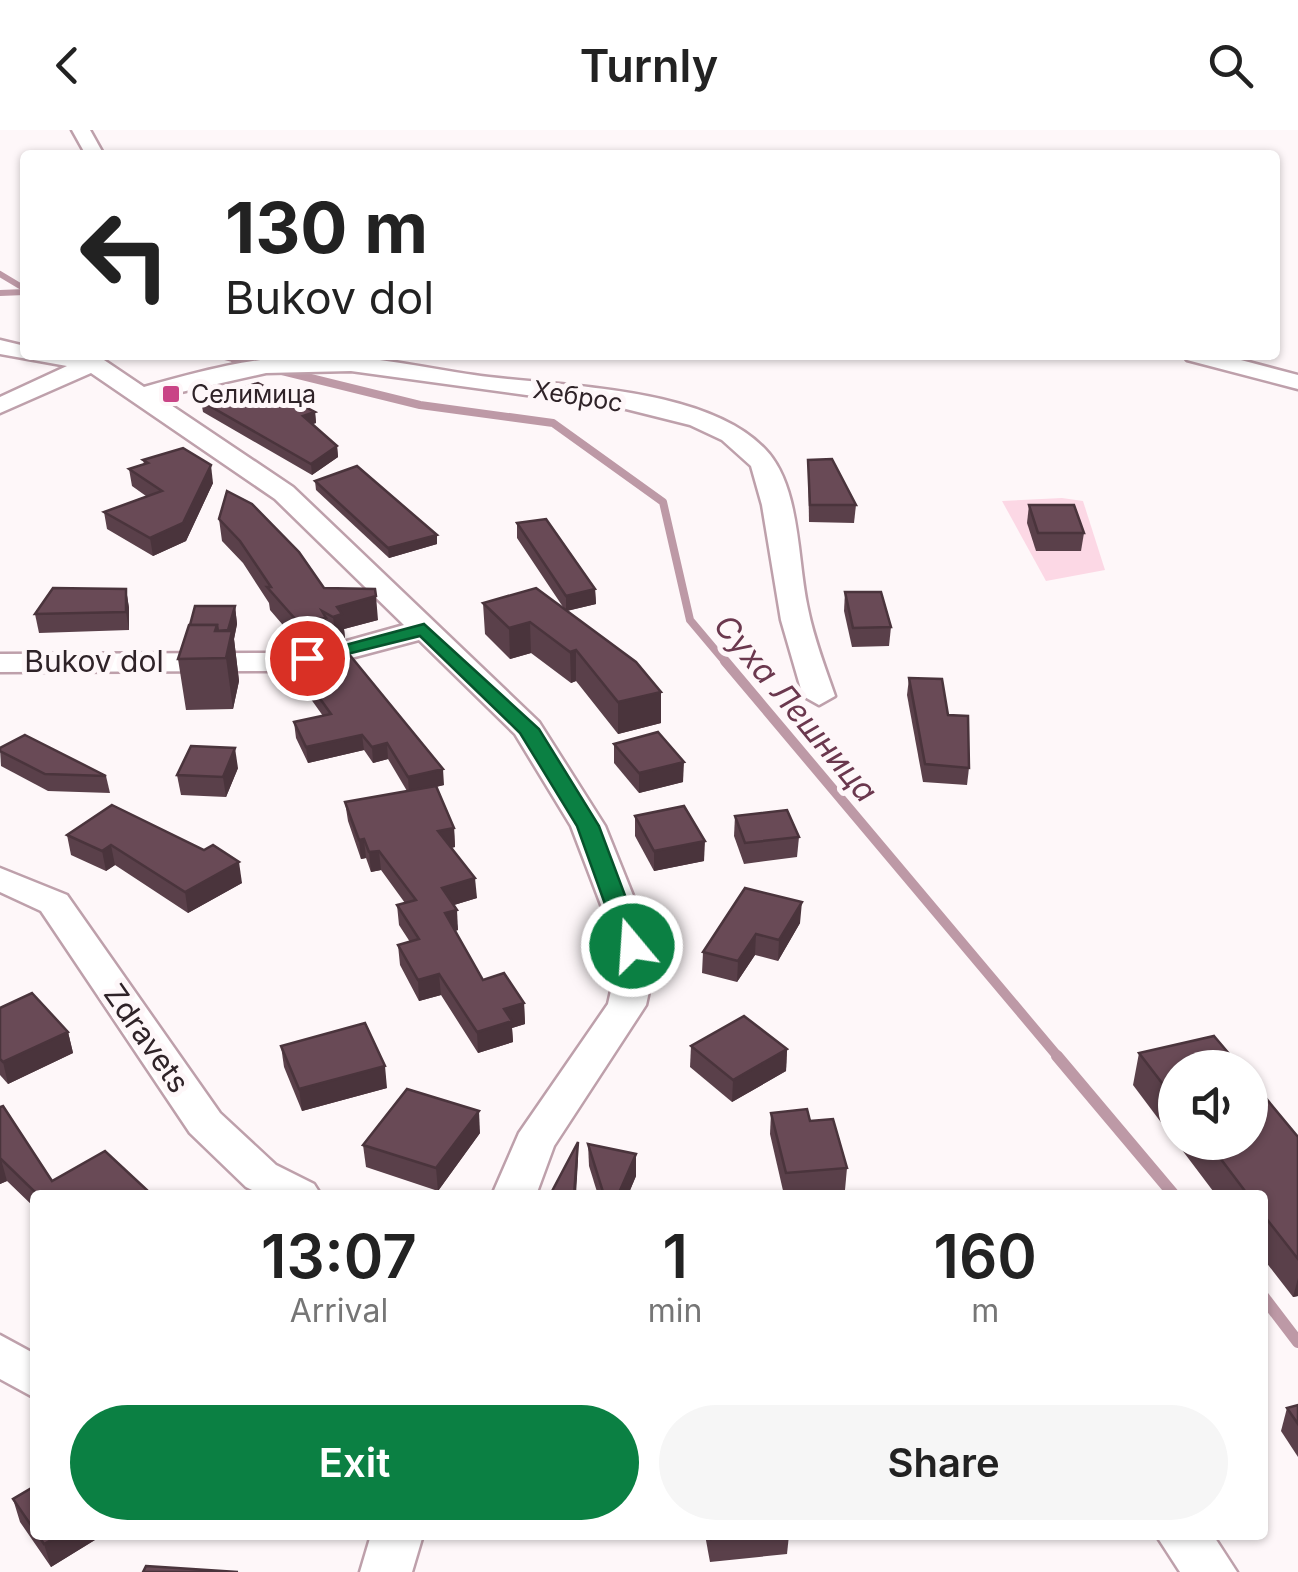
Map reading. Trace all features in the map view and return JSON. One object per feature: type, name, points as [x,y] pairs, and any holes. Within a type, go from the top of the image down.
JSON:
[{"type":"street","points":[[0,406],[90,360]]},
{"type":"street","points":[[93,360],[284,494],[528,729],[588,826],[632,946],[634,972],[627,1004],[534,1143],[516,1190]]},
{"type":"street","points":[[1215,360],[1298,382]]},
{"type":"street","name":"Хеброс","points":[[144,394],[211,375],[304,362],[379,363],[474,382],[663,409],[722,431],[758,456],[777,510],[792,608],[819,696]]},
{"type":"street","name":"Bukov dol","points":[[0,663],[69,657],[239,663],[307,658],[424,630]]},
{"type":"street","name":"Zdravets","points":[[0,879],[54,903],[205,1123],[261,1176],[289,1190]]},
{"type":"street","points":[[0,1354],[30,1375]]},
{"type":"street","points":[[386,1572],[396,1540]]},
{"type":"street","points":[[1186,1540],[1210,1572]]},
{"type":"shaded area","points":[[1002,501],[1083,501],[1105,570],[1046,581]]},
{"type":"building","points":[[258,383],[315,412],[303,416],[337,446],[311,464],[201,401]]},
{"type":"building","points":[[183,448],[211,465],[183,523],[150,538],[104,512],[162,491],[129,469],[148,463],[143,460]]},
{"type":"building","points":[[832,459],[856,505],[810,505],[808,460]]},
{"type":"building","points":[[357,466],[437,535],[388,548],[315,481]]},
{"type":"building","points":[[227,491],[252,504],[299,552],[324,588],[375,589],[376,596],[337,607],[342,614],[333,617],[322,611],[326,618],[297,621],[267,587],[271,587],[240,541],[219,519]]},
{"type":"building","points":[[1029,505],[1074,505],[1084,533],[1038,533]]},
{"type":"building","points":[[546,519],[595,589],[566,596],[517,523]]},
{"type":"building","points":[[53,588],[126,589],[126,612],[35,614]]},
{"type":"building","points":[[536,588],[636,662],[661,692],[618,702],[576,650],[570,652],[530,622],[509,628],[483,603]]},
{"type":"building","points":[[845,592],[881,592],[891,627],[853,628]]},
{"type":"building","points":[[195,606],[235,606],[228,630],[218,631],[217,625],[190,625]]},
{"type":"building","points":[[189,625],[217,625],[215,631],[232,631],[226,658],[178,659]]},
{"type":"building","points":[[344,648],[443,769],[408,777],[387,743],[372,747],[362,735],[306,747],[294,722],[331,714],[296,665],[323,658],[318,653]]},
{"type":"building","points":[[909,678],[942,679],[948,715],[968,716],[969,768],[925,764]]},
{"type":"building","points":[[658,732],[684,762],[639,773],[614,744]]},
{"type":"building","points":[[25,735],[106,776],[45,774],[0,751]]},
{"type":"building","points":[[191,746],[235,748],[223,777],[177,775]]},
{"type":"building","points":[[436,786],[454,828],[438,831],[475,878],[442,888],[457,910],[445,913],[483,980],[504,973],[524,1003],[504,1009],[512,1021],[477,1032],[439,974],[418,980],[398,945],[419,939],[397,905],[416,900],[379,851],[369,852],[364,839],[359,840],[345,802]]},
{"type":"building","points":[[112,805],[204,850],[213,845],[239,862],[185,892],[111,845],[102,851],[67,835]]},
{"type":"building","points":[[684,806],[705,841],[654,851],[635,816]]},
{"type":"building","points":[[787,810],[799,837],[745,843],[735,816]]},
{"type":"building","points":[[745,888],[802,902],[779,940],[756,934],[738,961],[703,952]]},
{"type":"building","points":[[32,993],[68,1032],[3,1062],[0,1008]]},
{"type":"building","points":[[744,1016],[787,1049],[733,1080],[691,1046]]},
{"type":"building","points":[[365,1023],[385,1066],[299,1089],[281,1046]]},
{"type":"building","points":[[1214,1036],[1226,1050],[1158,1050],[1158,1078],[1139,1053]]},
{"type":"building","points":[[407,1089],[479,1111],[436,1168],[363,1145]]},
{"type":"building","points":[[1268,1101],[1298,1137],[1298,1259],[1268,1221],[1268,1190],[1244,1190],[1222,1160],[1268,1160]]},
{"type":"building","points":[[3,1106],[52,1181],[105,1151],[147,1190],[33,1190],[0,1159]]},
{"type":"building","points":[[807,1109],[810,1121],[833,1119],[847,1168],[786,1173],[771,1113]]},
{"type":"building","points":[[578,1142],[574,1190],[553,1190]]},
{"type":"building","points":[[588,1144],[636,1154],[620,1190],[602,1190]]},
{"type":"building","points":[[1298,1405],[1298,1424],[1287,1408]]},
{"type":"building","points":[[30,1489],[30,1524],[13,1499]]},
{"type":"building","points":[[146,1566],[238,1572],[143,1572]]},
{"type":"waterway","name":"Суха Лешница","points":[[0,274],[20,286]]},
{"type":"waterway","points":[[0,293],[20,292]]},
{"type":"waterway","name":"Суха Лешница","points":[[235,360],[256,365]]},
{"type":"waterway","name":"Суха Лешница","points":[[237,360],[245,362]]},
{"type":"waterway","name":"Суха Лешница","points":[[278,370],[420,405],[553,423],[663,502],[690,620],[727,664]]},
{"type":"waterway","name":"Суха Лешница","points":[[725,661],[1059,1058]]},
{"type":"waterway","name":"Суха Лешница","points":[[1057,1056],[1170,1190]]},
{"type":"waterway","name":"Суха Лешница","points":[[1268,1303],[1298,1342]]},
{"type":"place","name":"Селимица","points":[[171,394]]},
{"type":"route","points":[[307,658],[424,630],[528,729],[588,826],[632,946]]}]
